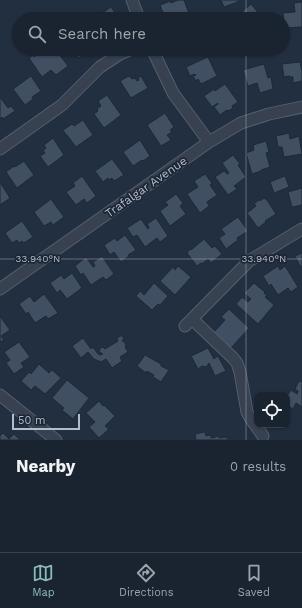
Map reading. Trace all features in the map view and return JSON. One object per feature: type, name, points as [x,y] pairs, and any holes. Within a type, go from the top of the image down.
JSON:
[{"type":"street","points":[[132,0],[136,12]]},
{"type":"street","points":[[0,149],[62,105],[100,67],[117,56]]},
{"type":"street","points":[[155,56],[173,93],[209,142]]},
{"type":"street","name":"Trafalgar Avenue","points":[[0,289],[209,142],[241,123],[269,114],[302,107]]},
{"type":"street","points":[[263,436],[247,412],[240,372],[233,358],[188,322],[249,261],[302,229]]},
{"type":"street","points":[[0,395],[56,440]]},
{"type":"building","points":[[178,0],[184,0],[188,12],[163,12],[160,5],[171,1],[171,3]]},
{"type":"building","points":[[221,0],[240,0],[240,1],[224,7]]},
{"type":"building","points":[[302,2],[302,27],[290,28],[290,12],[295,12],[294,3]]},
{"type":"building","points":[[251,4],[258,12],[242,12]]},
{"type":"building","points":[[111,7],[114,12],[104,12]]},
{"type":"building","points":[[32,56],[60,56],[68,66],[56,75],[51,70],[42,77],[29,58]]},
{"type":"building","points":[[208,57],[217,76],[201,84],[198,79],[196,81],[193,76],[196,75],[195,74],[190,76],[186,67]]},
{"type":"building","points":[[300,62],[302,81],[293,83],[293,77],[284,77],[282,64]]},
{"type":"building","points":[[264,64],[268,78],[271,77],[273,89],[260,93],[257,83],[248,86],[243,70]]},
{"type":"building","points":[[31,76],[41,91],[32,97],[33,99],[25,105],[13,89]]},
{"type":"building","points":[[129,76],[132,79],[135,78],[137,81],[141,76],[148,88],[131,98],[120,81]]},
{"type":"building","points":[[225,84],[238,102],[232,106],[233,108],[220,115],[214,107],[218,103],[212,107],[204,96]]},
{"type":"building","points":[[107,95],[121,115],[104,128],[94,114],[101,106],[98,101]]},
{"type":"building","points":[[0,97],[8,108],[11,106],[15,111],[3,119],[2,117],[0,119]]},
{"type":"building","points":[[165,113],[174,127],[170,130],[172,132],[167,135],[171,140],[161,146],[147,125]]},
{"type":"building","points":[[83,120],[93,135],[76,147],[63,130],[72,124],[74,126]]},
{"type":"building","points":[[289,133],[290,139],[299,136],[302,154],[284,157],[282,147],[278,147],[276,136]]},
{"type":"building","points":[[53,138],[64,155],[48,167],[40,156],[45,153],[43,150],[46,148],[44,145]]},
{"type":"building","points":[[140,140],[150,156],[133,166],[123,152]]},
{"type":"building","points":[[266,141],[269,152],[266,153],[270,167],[252,174],[246,153],[254,150],[253,145]]},
{"type":"building","points":[[233,155],[240,164],[238,165],[246,177],[234,186],[237,189],[228,195],[215,177],[224,171],[227,174],[229,173],[222,163]]},
{"type":"building","points":[[112,159],[124,175],[114,181],[112,178],[109,180],[108,178],[103,182],[95,171]]},
{"type":"building","points":[[24,161],[34,175],[17,188],[6,172]]},
{"type":"building","points":[[205,174],[212,183],[210,185],[217,195],[207,202],[209,206],[200,213],[187,194],[198,187],[194,181]]},
{"type":"building","points":[[82,176],[96,196],[87,203],[84,199],[76,205],[66,192],[75,186],[73,183]]},
{"type":"building","points":[[285,176],[289,187],[274,193],[270,182]]},
{"type":"building","points":[[0,182],[10,198],[0,205]]},
{"type":"building","points":[[302,188],[302,205],[292,207],[288,192]]},
{"type":"building","points":[[176,194],[183,203],[180,206],[186,214],[170,226],[160,211],[168,205],[165,202]]},
{"type":"building","points":[[264,198],[276,214],[265,221],[266,222],[258,228],[247,213],[256,206],[254,204],[260,199],[260,201]]},
{"type":"building","points":[[51,199],[64,217],[53,225],[51,222],[44,226],[34,212]]},
{"type":"building","points":[[238,217],[248,231],[237,238],[238,240],[226,249],[219,238],[225,234],[221,229]]},
{"type":"building","points":[[156,218],[168,236],[160,242],[157,238],[145,247],[137,235],[133,237],[127,228],[141,219],[148,229],[149,227],[147,224]]},
{"type":"building","points":[[22,221],[33,237],[24,243],[22,241],[19,243],[17,240],[12,243],[5,233]]},
{"type":"building","points":[[125,235],[136,250],[121,262],[114,252],[110,255],[104,245],[115,238],[117,241]]},
{"type":"building","points":[[204,239],[212,248],[215,246],[222,254],[211,263],[208,259],[197,266],[187,253]]},
{"type":"building","points":[[302,253],[302,266],[300,266],[295,256]]},
{"type":"building","points":[[102,256],[114,274],[106,280],[103,277],[91,285],[83,273],[81,275],[75,266],[86,257],[93,267],[95,266],[93,262]]},
{"type":"building","points":[[178,266],[191,277],[175,295],[160,281],[173,267],[175,270]]},
{"type":"building","points":[[278,266],[280,270],[285,266],[298,287],[291,292],[288,288],[278,295],[271,284],[269,286],[263,276]]},
{"type":"building","points":[[72,273],[82,288],[67,299],[60,290],[57,293],[50,283],[61,275],[64,279]]},
{"type":"building","points":[[154,283],[168,296],[160,305],[158,304],[152,310],[136,296],[140,291],[144,295]]},
{"type":"building","points":[[254,283],[265,292],[264,293],[267,296],[265,297],[274,305],[258,324],[236,304],[242,297],[248,302],[251,299],[244,293]]},
{"type":"building","points":[[44,294],[58,313],[48,319],[46,316],[35,323],[28,312],[26,314],[19,304],[30,296],[34,302]]},
{"type":"building","points":[[229,309],[249,328],[231,348],[214,332],[225,320],[221,317]]},
{"type":"building","points":[[0,316],[10,330],[1,336],[4,340],[0,342]]},
{"type":"building","points":[[120,336],[124,338],[122,341],[124,341],[128,352],[120,357],[122,361],[112,368],[106,359],[101,362],[94,359],[88,352],[81,358],[72,346],[83,338],[91,349],[93,347],[100,355],[103,354],[99,351],[102,347],[105,349],[118,341],[117,339]]},
{"type":"building","points":[[19,342],[30,357],[21,363],[24,367],[14,374],[6,363],[10,360],[4,352]]},
{"type":"building","points":[[208,348],[214,359],[218,356],[226,371],[215,376],[209,363],[207,366],[202,366],[198,369],[191,356]]},
{"type":"building","points":[[145,355],[169,370],[161,382],[153,377],[154,375],[147,371],[146,373],[137,366]]},
{"type":"building","points":[[39,364],[49,373],[52,370],[61,378],[45,394],[35,386],[31,390],[21,381],[29,372],[31,374]]},
{"type":"building","points":[[67,380],[89,398],[73,419],[62,410],[64,408],[52,398]]},
{"type":"building","points":[[299,381],[302,382],[302,407],[296,403],[293,409],[290,407],[290,392],[291,390],[297,394],[298,391],[295,389]]},
{"type":"building","points":[[99,401],[115,416],[105,426],[109,429],[99,438],[89,427],[95,422],[86,413]]},
{"type":"building","points":[[205,432],[206,436],[211,435],[211,438],[219,436],[219,438],[225,437],[230,440],[196,440],[195,434]]},
{"type":"building","points":[[3,433],[9,439],[14,434],[20,440],[0,440],[0,436]]}]
